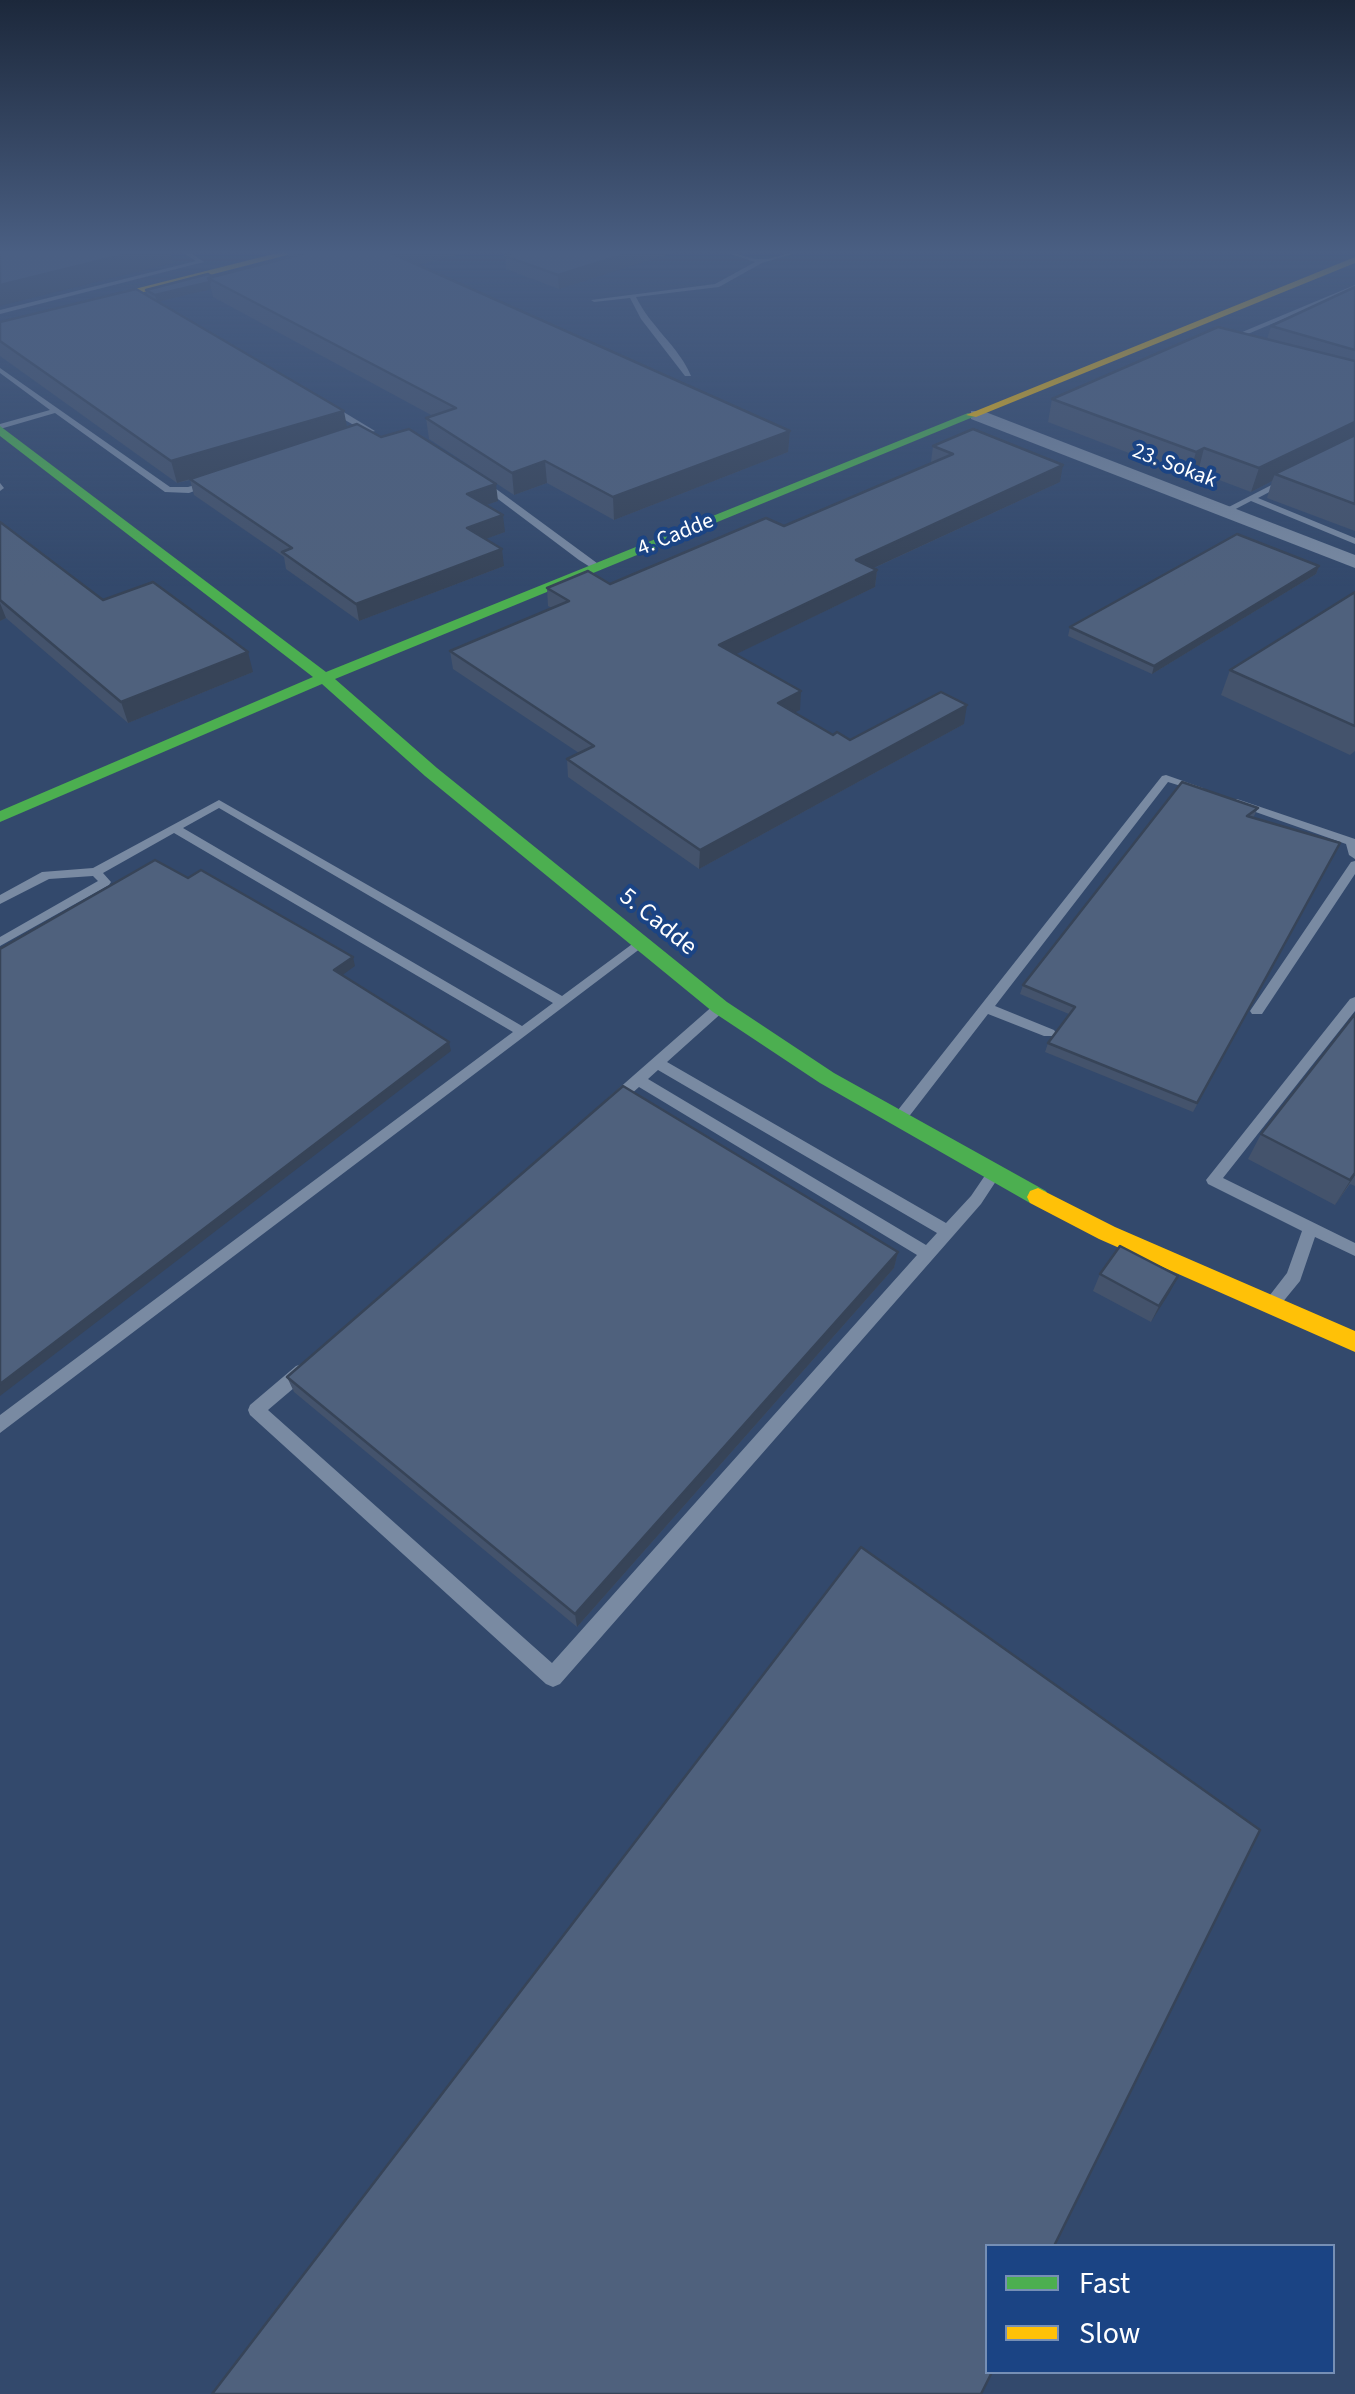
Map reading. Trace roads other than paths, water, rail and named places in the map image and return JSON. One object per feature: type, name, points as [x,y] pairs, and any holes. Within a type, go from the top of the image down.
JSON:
[{"type":"street","name":"4. Cadde","points":[[0,817],[324,678],[1109,363]]},
{"type":"street","name":"23. Sokak","points":[[977,415],[1355,562]]},
{"type":"street","name":"5. Cadde","points":[[0,428],[324,678],[430,772],[720,1007],[827,1078],[994,1174],[1107,1233],[1355,1342]]},
{"type":"lane","points":[[681,363],[688,374]]},
{"type":"lane","points":[[0,370],[168,490],[189,490],[226,478]]},
{"type":"lane","points":[[319,402],[371,431],[334,443]]},
{"type":"lane","points":[[0,428],[56,410]]},
{"type":"lane","points":[[1225,511],[1303,472]]},
{"type":"lane","points":[[478,480],[528,512],[558,542],[598,568]]},
{"type":"lane","points":[[1252,498],[1355,541]]},
{"type":"lane","points":[[899,1119],[1166,778],[1203,791]]},
{"type":"lane","points":[[1222,797],[1351,842],[1355,855]]},
{"type":"lane","points":[[0,900],[46,876],[96,872],[219,803],[561,1002]]},
{"type":"lane","points":[[174,828],[523,1032]]},
{"type":"lane","points":[[1256,1011],[1355,865]]},
{"type":"lane","points":[[0,942],[105,882],[96,872]]},
{"type":"lane","points":[[0,1424],[640,945]]},
{"type":"lane","points":[[1355,1002],[1213,1180],[1355,1250]]},
{"type":"lane","points":[[594,1118],[720,1007]]},
{"type":"lane","points":[[986,1008],[1048,1034]]},
{"type":"lane","points":[[658,1064],[948,1232]]},
{"type":"lane","points":[[638,1080],[928,1254]]},
{"type":"lane","points":[[315,1359],[256,1410],[553,1677],[948,1232],[994,1174]]},
{"type":"lane","points":[[1268,1307],[1294,1276],[1311,1228]]}]
